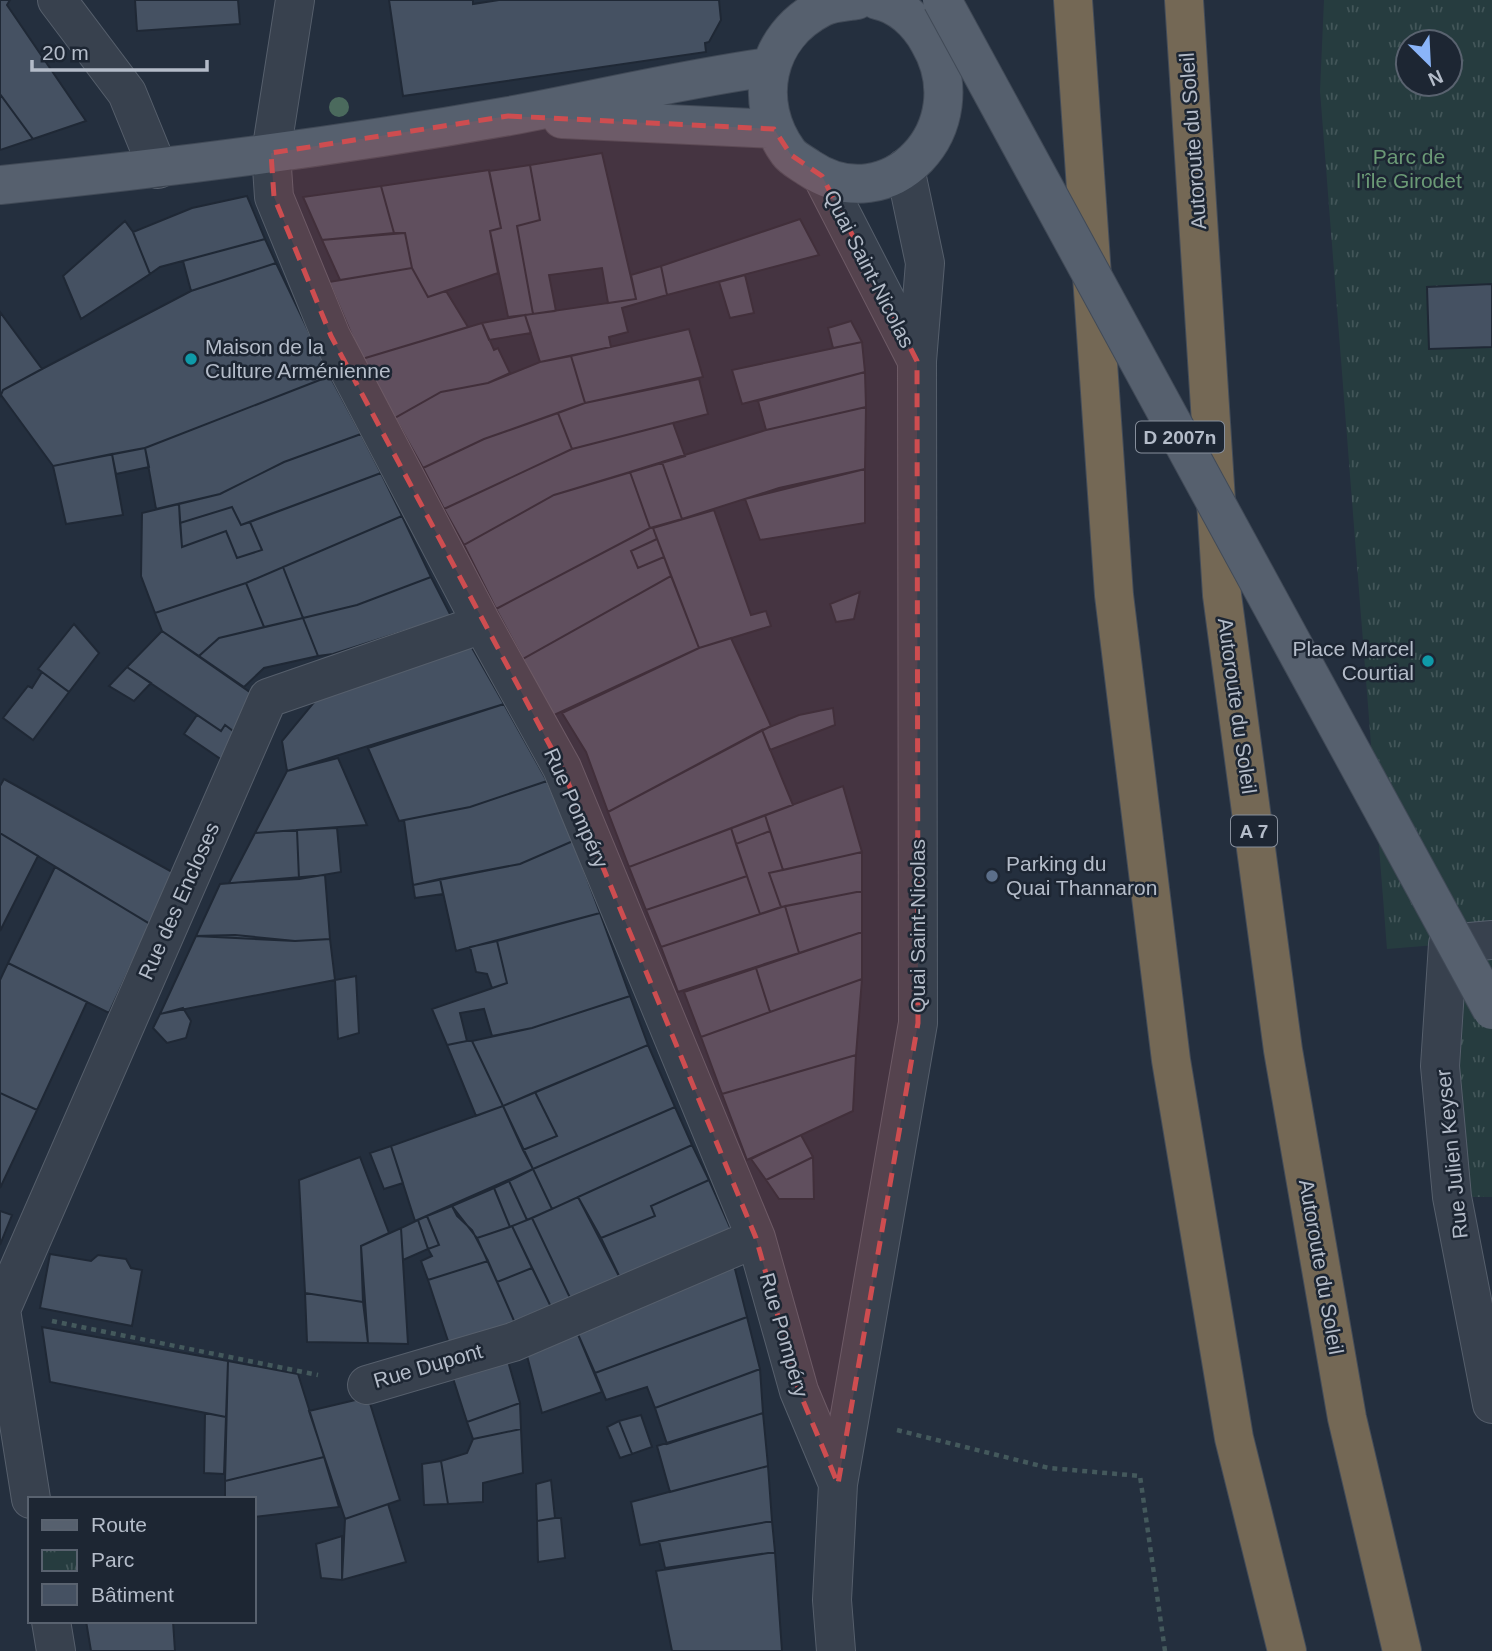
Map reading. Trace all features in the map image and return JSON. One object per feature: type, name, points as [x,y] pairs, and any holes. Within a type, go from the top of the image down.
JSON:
[{"type":"highway","points":[[1073,0],[1114,595],[1171,1060],[1234,1438],[1287,1651]]},
{"type":"highway","name":"Autoroute du Soleil","points":[[1184,0],[1222,595],[1286,1064],[1347,1418],[1402,1651]]},
{"type":"main road","name":"D 2007n","points":[[942,0],[1492,1010]]},
{"type":"main road","points":[[858,1],[926,18],[942,63],[946,93],[942,119],[928,146],[905,168],[878,181],[853,183],[822,176],[790,155],[774,129],[766,98],[769,67],[778,49],[797,24],[858,1]]},
{"type":"main road","points":[[0,185],[158,169],[271,153],[508,116],[769,67]]},
{"type":"main road","points":[[508,116],[774,129]]},
{"type":"street","points":[[57,0],[127,93],[158,169]]},
{"type":"street","name":"Rue Pompéry","points":[[295,0],[271,153],[274,197],[331,336],[482,624],[562,768],[756,1238],[799,1391],[838,1484]]},
{"type":"street","name":"Quai Saint-Nicolas","points":[[836,1651],[832,1600],[838,1484],[918,1023],[917,361],[925,263],[905,168]]},
{"type":"street","name":"Quai Saint-Nicolas","points":[[822,176],[917,361]]},
{"type":"street","name":"Rue des Encloses","points":[[0,1311],[268,698],[482,624]]},
{"type":"street","name":"Rue Julien Keyser","points":[[1492,940],[1448,944],[1440,1066],[1452,1197],[1492,1404]]},
{"type":"street","name":"Rue Dupont","points":[[367,1385],[513,1342],[756,1238]]},
{"type":"street","points":[[0,1311],[31,1497]]},
{"type":"street","points":[[51,1623],[56,1651]]},
{"type":"path","name":"Rue Dupont","points":[[0,1311],[367,1385]]},
{"type":"path","points":[[851,1418],[1049,1468],[1140,1476],[1165,1651]]},
{"type":"highlighted area","points":[[508,116],[774,129],[791,155],[822,176],[917,361],[918,1023],[838,1484],[799,1391],[756,1238],[562,768],[331,336],[274,197],[271,153]]},
{"type":"green space","name":"Parc de l'île Girodet","points":[[1324,0],[1492,0],[1492,1197],[1452,1197],[1448,944],[1387,949],[1320,91]]},
{"type":"building","points":[[0,0],[10,0],[7,5],[86,121],[33,139],[0,94]]},
{"type":"building","points":[[135,0],[238,0],[240,24],[137,31]]},
{"type":"building","points":[[389,0],[473,0],[473,4],[499,0],[719,0],[721,20],[709,42],[705,43],[706,52],[403,96]]},
{"type":"building","points":[[0,94],[33,139],[0,150]]},
{"type":"building","points":[[602,153],[636,299],[608,303],[602,268],[549,275],[556,311],[533,314],[517,226],[540,220],[530,165]]},
{"type":"building","points":[[530,165],[540,220],[517,226],[533,314],[508,317],[490,231],[501,228],[489,171]]},
{"type":"building","points":[[489,170],[501,228],[490,231],[498,273],[428,297],[412,268],[405,233],[394,233],[381,186]]},
{"type":"building","points":[[381,186],[394,233],[322,240],[303,197]]},
{"type":"building","points":[[247,196],[265,239],[160,267],[150,274],[133,232],[192,208]]},
{"type":"building","points":[[800,219],[819,255],[667,295],[661,266]]},
{"type":"building","points":[[125,221],[133,232],[150,274],[81,319],[63,276]]},
{"type":"building","points":[[405,233],[412,268],[340,280],[322,240]]},
{"type":"building","points":[[265,239],[276,263],[191,291],[183,261]]},
{"type":"building","name":"Maison de la Culture Arménienne","points":[[276,263],[330,376],[145,448],[53,466],[1,395],[3,390],[191,291]]},
{"type":"building","points":[[661,266],[667,295],[622,308],[628,332],[609,337],[611,347],[540,362],[525,315],[636,299],[631,275]]},
{"type":"building","points":[[412,268],[428,297],[446,291],[468,327],[362,359],[329,282]]},
{"type":"building","points":[[745,275],[754,313],[730,318],[719,282]]},
{"type":"building","points":[[1492,284],[1492,347],[1429,349],[1427,287]]},
{"type":"building","points":[[0,312],[42,369],[3,390],[0,397]]},
{"type":"building","points":[[525,315],[531,333],[489,340],[482,323]]},
{"type":"building","points":[[851,321],[862,342],[833,348],[828,328]]},
{"type":"building","points":[[482,323],[494,350],[498,348],[510,373],[488,383],[441,392],[395,418],[362,359]]},
{"type":"building","points":[[689,329],[703,377],[585,403],[571,356]]},
{"type":"building","points":[[862,342],[865,372],[742,404],[732,370]]},
{"type":"building","points":[[571,356],[585,403],[484,439],[423,468],[395,418],[441,392],[488,383],[540,362]]},
{"type":"building","points":[[865,372],[866,407],[766,430],[758,401]]},
{"type":"building","points":[[330,376],[361,434],[284,462],[220,494],[156,509],[145,448]]},
{"type":"building","points":[[699,379],[708,414],[572,449],[558,413],[585,403]]},
{"type":"building","points":[[866,407],[865,469],[779,488],[682,519],[662,462],[766,430]]},
{"type":"building","points":[[558,413],[572,449],[444,509],[423,468],[484,439]]},
{"type":"building","points":[[673,423],[685,456],[554,495],[464,545],[444,509],[572,449]]},
{"type":"building","points":[[361,434],[381,473],[241,525],[232,507],[180,523],[179,504],[220,494],[284,462]]},
{"type":"building","points":[[145,448],[149,467],[116,474],[112,454]]},
{"type":"building","points":[[112,454],[123,515],[66,524],[53,466]]},
{"type":"building","points":[[662,462],[682,519],[650,528],[630,472]]},
{"type":"building","points":[[865,469],[865,523],[760,540],[745,499]]},
{"type":"building","points":[[630,472],[650,528],[496,609],[464,545],[554,495]]},
{"type":"building","points":[[381,473],[402,516],[246,583],[155,613],[141,576],[142,513],[179,504],[182,547],[226,531],[237,558],[262,550],[250,522]]},
{"type":"building","points":[[232,507],[241,525],[250,522],[262,550],[237,558],[226,531],[182,547],[180,523]]},
{"type":"building","points":[[714,510],[751,615],[766,611],[771,626],[699,648],[653,528]]},
{"type":"building","points":[[402,516],[431,577],[357,605],[303,618],[283,567]]},
{"type":"building","points":[[653,528],[657,539],[631,551],[638,568],[664,557],[671,576],[523,659],[496,609]]},
{"type":"building","points":[[657,539],[664,557],[638,568],[631,551]]},
{"type":"building","points":[[283,567],[303,618],[264,627],[246,583]]},
{"type":"building","points":[[671,576],[699,648],[552,716],[523,659]]},
{"type":"building","points":[[431,577],[451,616],[333,654],[318,656],[303,618],[357,605]]},
{"type":"building","points":[[246,583],[264,627],[219,638],[199,656],[162,631],[155,613]]},
{"type":"building","points":[[860,592],[854,619],[836,622],[830,604]]},
{"type":"building","points":[[303,618],[318,656],[264,668],[244,687],[199,656],[219,638]]},
{"type":"building","points":[[74,624],[99,653],[69,692],[38,669]]},
{"type":"building","points":[[162,631],[251,693],[241,737],[225,725],[221,731],[127,667]]},
{"type":"building","points":[[731,638],[771,726],[608,812],[586,752],[562,713],[699,648]]},
{"type":"building","points":[[471,646],[504,704],[287,771],[282,741],[315,701]]},
{"type":"building","points":[[127,667],[151,683],[134,701],[109,686]]},
{"type":"building","points":[[42,672],[69,692],[33,740],[3,718],[28,686],[32,688]]},
{"type":"building","points":[[504,704],[547,781],[470,807],[399,821],[368,748]]},
{"type":"building","points":[[833,708],[835,725],[770,750],[762,730],[799,715]]},
{"type":"building","points":[[197,715],[221,731],[225,725],[241,737],[228,764],[184,734]]},
{"type":"building","points":[[762,730],[793,805],[629,867],[608,812]]},
{"type":"building","points":[[338,758],[367,825],[255,833],[287,771]]},
{"type":"building","points":[[4,779],[174,873],[150,924],[0,833],[0,786]]},
{"type":"building","points":[[547,781],[573,841],[520,864],[413,885],[404,820],[470,807]]},
{"type":"building","points":[[843,786],[862,852],[783,870],[765,815]]},
{"type":"building","points":[[765,815],[770,831],[736,844],[731,828]]},
{"type":"building","points":[[337,828],[341,872],[299,879],[297,830]]},
{"type":"building","points":[[731,828],[747,876],[646,910],[629,867]]},
{"type":"building","points":[[297,830],[299,879],[229,883],[255,833]]},
{"type":"building","points":[[770,831],[783,870],[769,873],[781,907],[760,914],[736,844]]},
{"type":"building","points":[[0,833],[38,856],[0,931]]},
{"type":"building","points":[[573,841],[600,913],[456,951],[440,879],[520,864]]},
{"type":"building","points":[[862,852],[862,891],[781,907],[769,873]]},
{"type":"building","points":[[55,867],[150,924],[109,1013],[8,963]]},
{"type":"building","points":[[325,875],[330,939],[295,941],[196,936],[220,884]]},
{"type":"building","points":[[747,876],[760,914],[661,947],[646,910]]},
{"type":"building","points":[[440,879],[443,894],[415,898],[413,885]]},
{"type":"building","points":[[862,891],[862,932],[799,953],[785,906]]},
{"type":"building","points":[[785,906],[799,953],[678,992],[661,947]]},
{"type":"building","points":[[600,913],[630,996],[532,1028],[492,1036],[484,1009],[460,1013],[467,1041],[447,1045],[432,1009],[507,983],[497,941]]},
{"type":"building","points":[[862,932],[862,979],[770,1012],[756,968]]},
{"type":"building","points":[[235,935],[295,941],[330,939],[335,980],[160,1014],[196,936]]},
{"type":"building","points":[[497,941],[507,983],[492,988],[487,974],[476,972],[470,947]]},
{"type":"building","points":[[8,963],[87,1002],[37,1110],[0,1093],[0,980]]},
{"type":"building","points":[[756,968],[770,1012],[701,1037],[684,992]]},
{"type":"building","points":[[356,976],[359,1033],[338,1039],[335,980]]},
{"type":"building","points":[[862,979],[856,1055],[722,1094],[701,1037]]},
{"type":"building","points":[[630,996],[648,1045],[503,1106],[472,1041],[532,1028]]},
{"type":"building","points":[[183,1008],[191,1021],[186,1038],[167,1043],[153,1028],[160,1014]]},
{"type":"building","points":[[472,1041],[503,1106],[476,1116],[447,1045]]},
{"type":"building","points":[[648,1045],[675,1107],[533,1169],[523,1150],[557,1136],[535,1092]]},
{"type":"building","points":[[856,1055],[853,1111],[747,1160],[722,1094]]},
{"type":"building","points":[[535,1092],[557,1136],[523,1150],[503,1106]]},
{"type":"building","points":[[0,1093],[37,1110],[0,1188]]},
{"type":"building","points":[[503,1106],[533,1169],[415,1221],[391,1146]]},
{"type":"building","points":[[675,1107],[692,1145],[552,1209],[533,1169]]},
{"type":"building","points":[[801,1135],[813,1157],[766,1180],[751,1159]]},
{"type":"building","points":[[692,1145],[709,1180],[651,1206],[655,1216],[601,1238],[578,1197]]},
{"type":"building","points":[[391,1146],[403,1183],[384,1189],[370,1153]]},
{"type":"building","points":[[360,1157],[389,1233],[361,1246],[363,1302],[305,1293],[299,1180]]},
{"type":"building","points":[[813,1157],[814,1199],[779,1199],[766,1180]]},
{"type":"building","points":[[533,1169],[552,1209],[527,1220],[509,1181]]},
{"type":"building","points":[[709,1180],[733,1234],[623,1284],[601,1238],[655,1216],[651,1206]]},
{"type":"building","points":[[509,1181],[527,1220],[510,1227],[494,1188]]},
{"type":"building","points":[[494,1188],[510,1227],[477,1238],[452,1206]]},
{"type":"building","points":[[578,1197],[623,1284],[573,1304],[532,1218]]},
{"type":"building","points":[[452,1206],[457,1216],[472,1230],[488,1261],[428,1280],[421,1261],[432,1256],[428,1249],[439,1245],[427,1216]]},
{"type":"building","points":[[0,1211],[12,1215],[0,1245]]},
{"type":"building","points":[[427,1216],[439,1245],[428,1249],[418,1220]]},
{"type":"building","points":[[532,1218],[573,1304],[553,1311],[512,1226]]},
{"type":"building","points":[[418,1220],[428,1249],[403,1260],[401,1228]]},
{"type":"building","points":[[512,1226],[532,1268],[497,1282],[477,1238]]},
{"type":"building","points":[[401,1228],[408,1344],[368,1343],[361,1246]]},
{"type":"building","points":[[50,1254],[91,1261],[98,1255],[126,1259],[131,1268],[142,1270],[132,1326],[40,1308]]},
{"type":"building","points":[[488,1261],[515,1323],[449,1344],[428,1280]]},
{"type":"building","points":[[733,1261],[747,1317],[595,1373],[577,1332]]},
{"type":"building","points":[[532,1268],[553,1311],[515,1323],[497,1282]]},
{"type":"building","points":[[305,1293],[363,1302],[368,1343],[307,1342]]},
{"type":"building","points":[[747,1317],[760,1369],[655,1408],[647,1387],[606,1400],[595,1373]]},
{"type":"building","points":[[42,1327],[228,1361],[226,1417],[50,1382]]},
{"type":"building","points":[[577,1332],[602,1392],[542,1413],[526,1352]]},
{"type":"building","points":[[506,1354],[520,1403],[467,1422],[452,1375]]},
{"type":"building","points":[[228,1361],[298,1374],[324,1457],[225,1481]]},
{"type":"building","points":[[760,1369],[763,1413],[667,1444],[655,1408]]},
{"type":"building","points":[[368,1397],[400,1500],[345,1519],[309,1411]]},
{"type":"building","points":[[520,1403],[521,1429],[473,1439],[467,1422]]},
{"type":"building","points":[[205,1413],[226,1417],[224,1474],[204,1473]]},
{"type":"building","points":[[763,1413],[768,1466],[670,1492],[657,1446]]},
{"type":"building","points":[[641,1415],[652,1447],[632,1454],[619,1421]]},
{"type":"building","points":[[619,1421],[632,1454],[620,1458],[607,1427]]},
{"type":"building","points":[[521,1429],[523,1473],[483,1483],[483,1502],[448,1504],[441,1461],[467,1453],[473,1439]]},
{"type":"building","points":[[324,1457],[339,1507],[256,1517],[256,1497],[225,1497],[225,1481]]},
{"type":"building","points":[[441,1461],[448,1504],[424,1505],[422,1464]]},
{"type":"building","points":[[768,1466],[772,1521],[640,1545],[631,1502]]},
{"type":"building","points":[[551,1480],[555,1518],[537,1521],[536,1484]]},
{"type":"building","points":[[388,1504],[406,1562],[342,1580],[345,1519]]},
{"type":"building","points":[[561,1518],[565,1558],[538,1562],[537,1521]]},
{"type":"building","points":[[772,1521],[775,1552],[665,1568],[659,1541]]},
{"type":"building","points":[[342,1536],[342,1580],[321,1578],[316,1544]]},
{"type":"building","points":[[775,1552],[782,1651],[672,1651],[656,1571]]},
{"type":"building","points":[[86,1623],[173,1623],[175,1651],[91,1651]]},
{"type":"place","name":"Maison de la Culture Arménienne","points":[[191,359]]},
{"type":"place","name":"Place Marcel Courtial","points":[[1428,661]]},
{"type":"place","name":"Parking du Quai Thannaron","points":[[992,876]]}]
